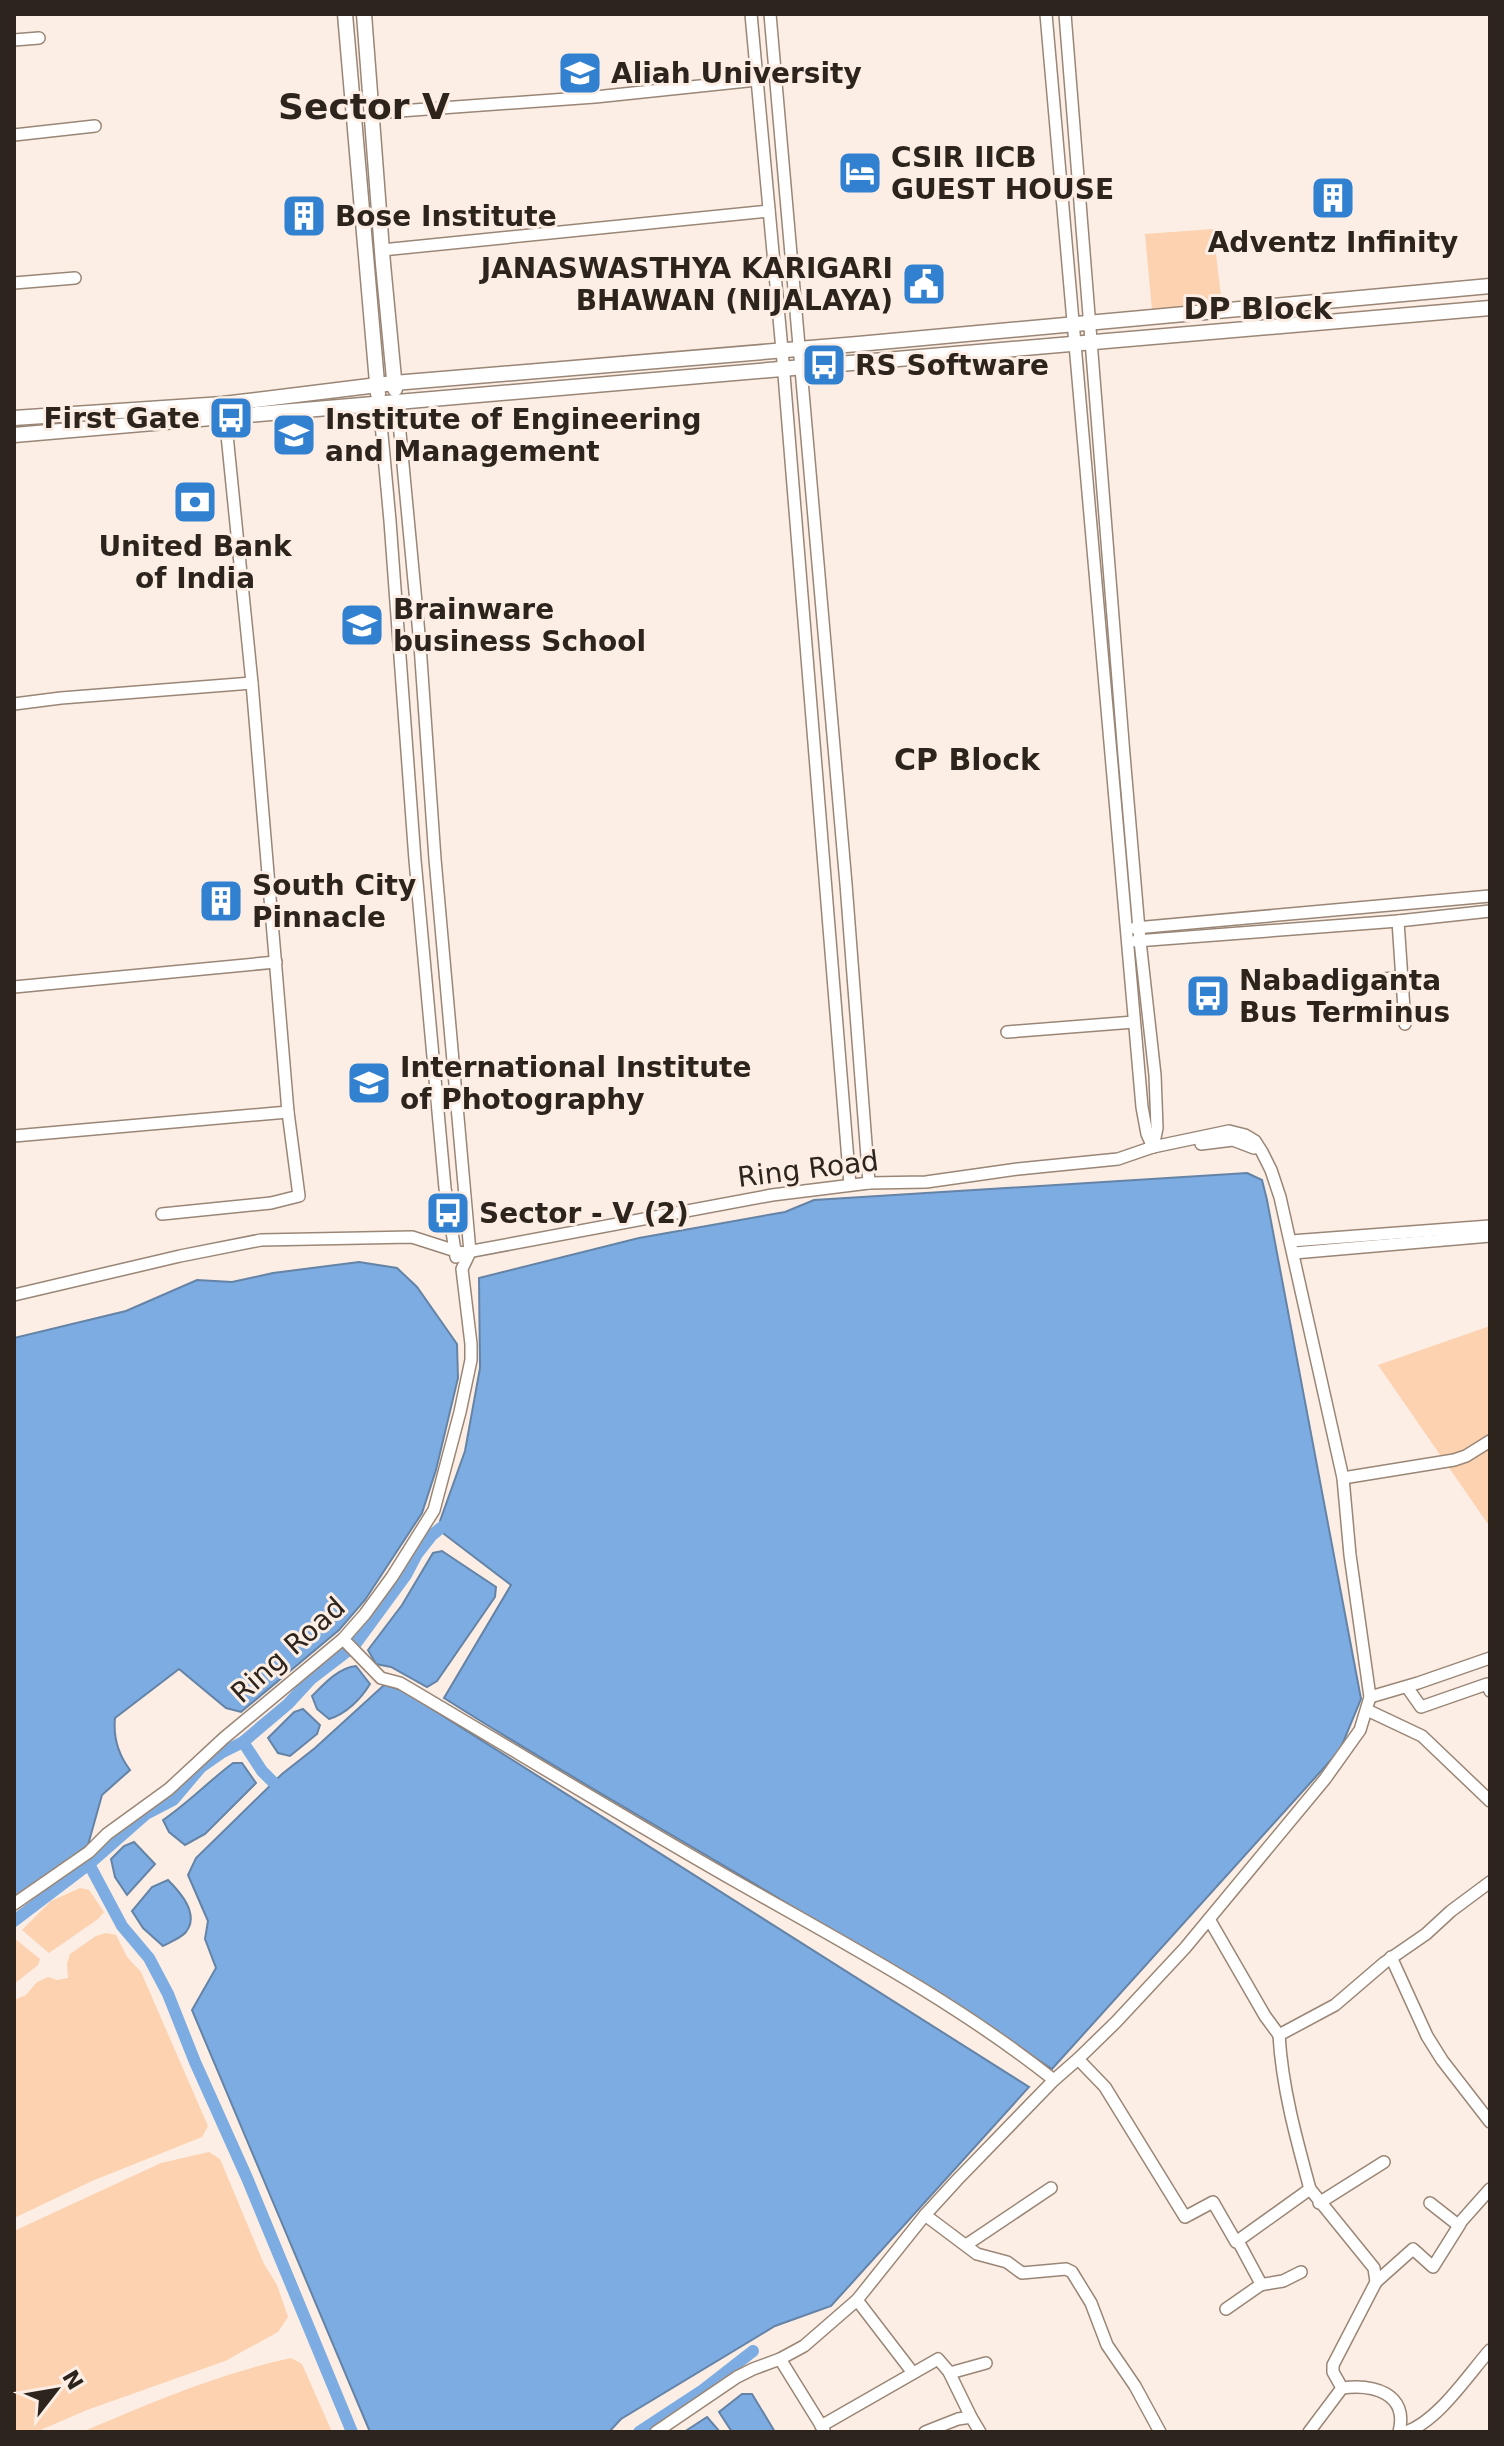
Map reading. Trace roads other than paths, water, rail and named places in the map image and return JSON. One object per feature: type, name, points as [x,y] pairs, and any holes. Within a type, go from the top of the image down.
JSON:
[{"type":"main road","points":[[345,14],[379,402]]},
{"type":"main road","points":[[364,14],[397,401]]},
{"type":"main road","points":[[356,143],[375,141]]},
{"type":"main road","points":[[14,435],[224,410],[394,383],[1490,286]]},
{"type":"main road","points":[[14,418],[397,401],[1490,308]]},
{"type":"main road","points":[[583,368],[585,386]]},
{"type":"street","points":[[751,14],[782,350],[850,1185]]},
{"type":"street","points":[[770,14],[869,1183]]},
{"type":"street","points":[[1046,14],[1105,683],[1132,928],[1155,1075],[1157,1128],[1153,1147]]},
{"type":"street","points":[[1065,14],[1118,683],[1132,928]]},
{"type":"street","points":[[14,40],[39,38]]},
{"type":"street","points":[[754,44],[773,44]]},
{"type":"street","points":[[372,113],[595,97],[757,80]]},
{"type":"street","points":[[14,135],[95,126]]},
{"type":"street","points":[[382,250],[769,211]]},
{"type":"street","points":[[14,283],[75,278]]},
{"type":"street","points":[[397,401],[470,1252],[462,1269]]},
{"type":"street","points":[[379,402],[445,1188],[454,1252],[462,1269]]},
{"type":"street","points":[[162,1214],[299,1198],[288,1112],[252,683],[224,410]]},
{"type":"street","points":[[1088,493],[1102,491]]},
{"type":"street","points":[[14,704],[252,683]]},
{"type":"street","points":[[1105,683],[1118,683]]},
{"type":"street","points":[[418,895],[439,894]]},
{"type":"street","points":[[1132,928],[1490,896]]},
{"type":"street","points":[[1433,901],[1435,916]]},
{"type":"street","points":[[1134,942],[1490,911]]},
{"type":"street","points":[[1398,921],[1405,1024]]},
{"type":"street","points":[[1134,942],[1134,1022],[1142,1107],[1153,1147]]},
{"type":"street","points":[[14,987],[276,962]]},
{"type":"street","points":[[833,964],[852,962]]},
{"type":"street","points":[[1367,981],[1401,977]]},
{"type":"street","points":[[1007,1032],[1134,1022]]},
{"type":"street","points":[[841,1056],[859,1053]]},
{"type":"street","points":[[14,1136],[288,1112]]},
{"type":"street","name":"Ring Road","points":[[14,1295],[261,1240],[412,1237],[454,1252],[470,1252],[772,1195],[869,1183],[926,1182],[1118,1159],[1153,1147],[1229,1131],[1255,1141],[1262,1152],[1280,1197],[1292,1247]]},
{"type":"street","points":[[1292,1247],[1490,1226]]},
{"type":"street","points":[[1292,1247],[1490,1236]]},
{"type":"street","points":[[656,2432],[737,2377],[804,2346],[857,2300],[925,2215],[1175,1959],[1325,1779],[1360,1730],[1370,1697],[1350,1555],[1343,1478],[1292,1247]]},
{"type":"street","name":"Ring Road","points":[[14,1904],[89,1852],[107,1834],[169,1789],[224,1738],[345,1642],[392,1577],[434,1510],[471,1360],[462,1269]]},
{"type":"street","points":[[1343,1478],[1454,1460],[1490,1441]]},
{"type":"street","points":[[345,1642],[381,1678],[400,1683],[860,1951],[1026,2057],[1054,2080]]},
{"type":"street","points":[[1370,1697],[1490,1658]]},
{"type":"street","points":[[1407,1687],[1421,1707],[1487,1684],[1490,1691]]},
{"type":"street","points":[[1367,1710],[1422,1736],[1490,1801]]},
{"type":"street","points":[[1279,2035],[1335,2005],[1391,1957],[1426,1934],[1490,1882]]},
{"type":"street","points":[[1209,1919],[1279,2035],[1292,2125],[1310,2189],[1374,2268],[1376,2282]]},
{"type":"street","points":[[1391,1957],[1427,2036],[1490,2122]]},
{"type":"street","points":[[1078,2059],[1105,2087],[1183,2215],[1189,2216],[1213,2202],[1260,2277],[1259,2285]]},
{"type":"street","points":[[1319,2203],[1384,2162]]},
{"type":"street","points":[[966,2245],[1051,2188]]},
{"type":"street","points":[[1238,2241],[1310,2189]]},
{"type":"street","points":[[1342,2388],[1333,2372],[1333,2365],[1376,2282],[1413,2249],[1433,2267],[1460,2224],[1490,2189]]},
{"type":"street","points":[[1430,2203],[1456,2225],[1460,2224]]},
{"type":"street","points":[[925,2215],[980,2256],[1007,2262],[1022,2273],[1066,2269],[1072,2272],[1091,2303],[1107,2345],[1135,2386],[1160,2432]]},
{"type":"street","points":[[1226,2309],[1259,2285],[1283,2281],[1301,2272]]},
{"type":"street","points":[[857,2300],[913,2373]]},
{"type":"street","points":[[1406,2432],[1419,2428],[1490,2350]]},
{"type":"street","points":[[780,2359],[823,2429],[938,2359],[949,2372],[980,2432]]},
{"type":"street","points":[[949,2372],[986,2363]]},
{"type":"street","points":[[1309,2432],[1342,2388],[1358,2386],[1385,2392],[1398,2406],[1402,2419],[1399,2432]]},
{"type":"street","points":[[925,2432],[971,2417]]},
{"type":"water","points":[[1247,1173],[1262,1180],[1267,1200],[1361,1699],[1340,1750],[1052,2069],[732,1870],[444,1698],[511,1585],[444,1534],[440,1521],[465,1451],[480,1368],[479,1278],[639,1238],[785,1212],[814,1200]]},
{"type":"water","points":[[359,1262],[397,1268],[417,1287],[457,1344],[458,1378],[436,1470],[422,1513],[365,1600],[339,1630],[241,1712],[226,1708],[179,1669],[115,1718],[117,1746],[130,1770],[102,1795],[88,1845],[14,1901],[14,1338],[126,1311],[197,1280],[232,1282],[273,1273]]},
{"type":"water","points":[[442,1551],[496,1587],[495,1597],[437,1681],[427,1687],[391,1667],[376,1664],[368,1650],[402,1605],[433,1553]]},
{"type":"water","points":[[356,1666],[370,1684],[352,1705],[329,1719],[317,1709],[312,1696],[337,1673]]},
{"type":"water","points":[[384,1685],[402,1690],[1029,2087],[831,2306],[775,2326],[621,2419],[609,2432],[370,2432],[192,2010],[216,1968],[205,1939],[208,1921],[188,1875],[196,1858],[282,1774]]},
{"type":"water","points":[[303,1709],[320,1725],[317,1734],[290,1756],[278,1753],[268,1738],[294,1712]]},
{"type":"water","points":[[233,1763],[242,1763],[256,1783],[205,1834],[185,1845],[169,1832],[163,1820]]},
{"type":"water","points":[[134,1842],[155,1864],[127,1895],[115,1877],[111,1859],[124,1846]]},
{"type":"water","points":[[168,1880],[187,1904],[191,1918],[184,1934],[163,1946],[143,1928],[132,1911],[152,1887]]},
{"type":"water","points":[[742,2394],[752,2394],[775,2432],[732,2432],[719,2412]]},
{"type":"water","points":[[707,2417],[720,2432],[684,2432]]},
{"type":"waterway","points":[[243,1742],[288,1704],[311,1679],[354,1646],[406,1575],[417,1554],[442,1527]]},
{"type":"waterway","points":[[14,1921],[89,1864],[146,1814],[173,1800],[201,1767],[221,1753],[243,1742],[273,1782]]},
{"type":"waterway","points":[[89,1864],[122,1926],[149,1958],[168,1994],[352,2432]]},
{"type":"waterway","points":[[639,2432],[703,2390],[753,2351]]},
{"type":"place","name":"Aliah University","points":[[580,73]]},
{"type":"place","name":"CSIR IICB GUEST HOUSE","points":[[860,173]]},
{"type":"place","name":"Adventz Infinity","points":[[1333,198]]},
{"type":"place","name":"Bose Institute","points":[[304,216]]},
{"type":"place","name":"JANASWASTHYA KARIGARI BHAWAN (NIJALAYA)","points":[[924,284]]},
{"type":"place","name":"RS Software","points":[[824,365]]},
{"type":"place","name":"First Gate","points":[[231,418]]},
{"type":"place","name":"Institute of Engineering and Management","points":[[294,435]]},
{"type":"place","name":"United Bank of India","points":[[195,502]]},
{"type":"place","name":"Brainware business School","points":[[362,625]]},
{"type":"place","name":"South City Pinnacle","points":[[221,901]]},
{"type":"place","name":"Nabadiganta Bus Terminus","points":[[1208,996]]},
{"type":"place","name":"International Institute of Photography","points":[[369,1083]]},
{"type":"place","name":"Sector - V (2)","points":[[448,1213]]},
{"type":"district","name":"Sector V","points":[[364,106]]},
{"type":"district","name":"DP Block","points":[[1258,308]]},
{"type":"district","name":"CP Block","points":[[967,759]]}]
